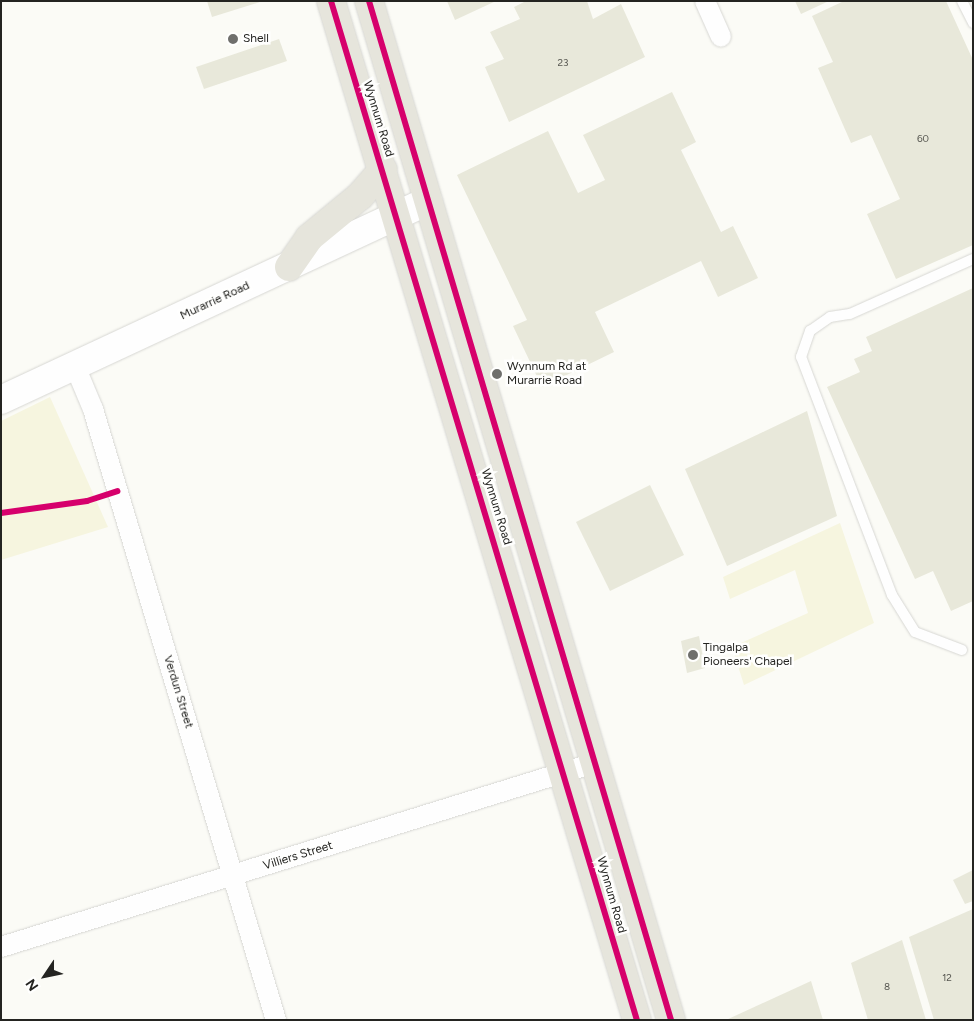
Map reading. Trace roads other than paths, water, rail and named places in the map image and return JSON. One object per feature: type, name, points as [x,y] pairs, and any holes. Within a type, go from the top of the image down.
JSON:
[{"type":"main road","name":"Wynnum Road","points":[[331,1],[564,773],[636,1020]]},
{"type":"main road","name":"Wynnum Road","points":[[369,1],[671,1020]]},
{"type":"main road","points":[[289,268],[309,238],[349,206],[382,170]]},
{"type":"street","points":[[705,1],[721,37]]},
{"type":"street","name":"Murarrie Road","points":[[1,400],[289,268],[395,214],[428,201]]},
{"type":"street","name":"Verdun Street","points":[[75,366],[93,409],[276,1020]]},
{"type":"street","name":"Villiers Street","points":[[1,947],[594,763]]},
{"type":"lane","points":[[962,1],[973,23]]},
{"type":"lane","points":[[962,650],[915,632],[892,595],[801,357],[810,331],[830,317],[850,314],[973,259]]},
{"type":"place","name":"Shell","points":[[233,39]]},
{"type":"place","name":"Wynnum Rd at Murarrie Road","points":[[497,374]]},
{"type":"place","name":"Tingalpa Pioneers' Chapel","points":[[693,655]]}]
